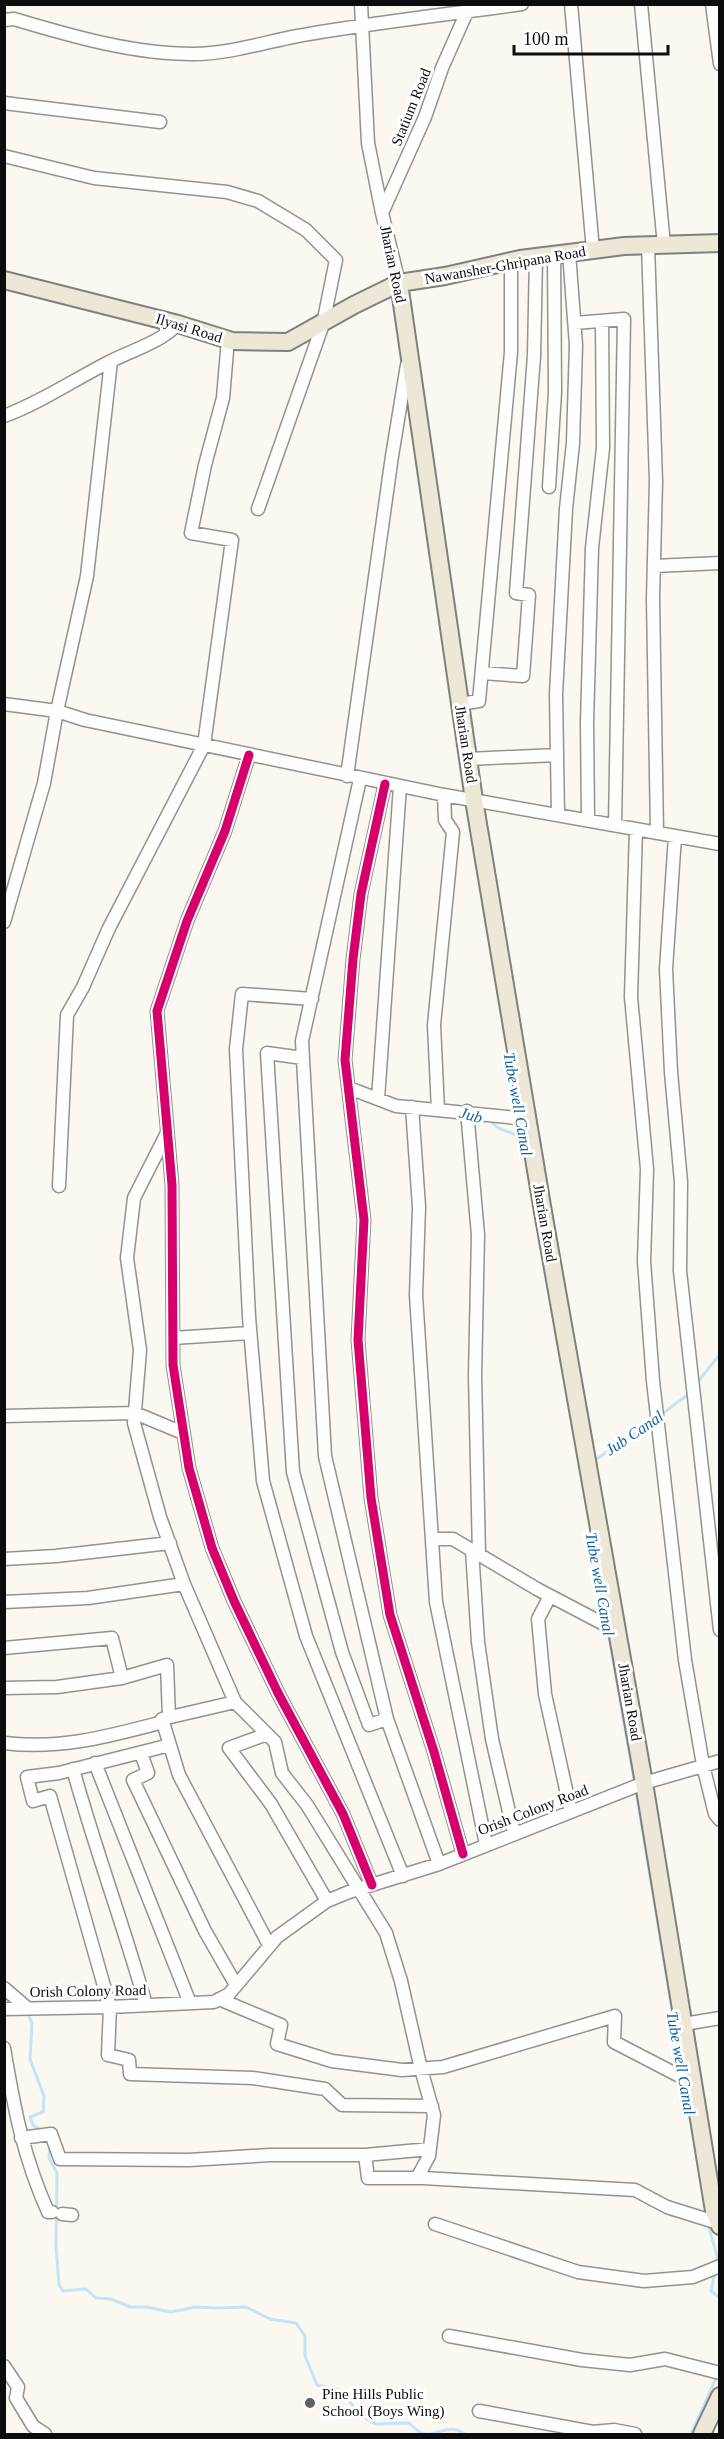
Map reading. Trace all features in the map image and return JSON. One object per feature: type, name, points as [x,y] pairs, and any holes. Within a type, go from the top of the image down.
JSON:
[{"type":"main road","name":"Nawansher-Ghripana Road","points":[[399,283],[446,276],[536,257],[656,245],[720,243]]},
{"type":"main road","name":"Ilyasi Road","points":[[4,280],[228,339],[288,342],[399,283]]},
{"type":"main road","name":"Jharian Road","points":[[399,283],[474,800],[527,1119],[719,2224]]},
{"type":"main road","points":[[702,2434],[720,2396]]},
{"type":"street","name":"Jharian Road","points":[[361,4],[368,143],[381,213],[399,283]]},
{"type":"street","points":[[4,20],[14,19],[73,36],[156,52],[191,54],[223,53],[275,40],[469,8],[522,4]]},
{"type":"street","points":[[571,4],[593,250]]},
{"type":"street","points":[[640,4],[656,245],[654,566],[657,832]]},
{"type":"street","points":[[712,4],[720,64]]},
{"type":"street","name":"Statium Road","points":[[381,213],[425,117],[442,68],[469,8]]},
{"type":"street","points":[[4,103],[160,122]]},
{"type":"street","points":[[4,156],[94,178],[227,192],[258,201],[306,230],[336,260],[322,324],[258,509]]},
{"type":"street","points":[[558,815],[556,694],[566,509],[573,443],[575,323],[561,254]]},
{"type":"street","points":[[549,487],[561,254]]},
{"type":"street","points":[[482,673],[523,676],[529,595],[516,593],[534,356],[536,257]]},
{"type":"street","points":[[460,704],[479,701],[511,352],[511,262]]},
{"type":"street","points":[[575,323],[624,319],[615,825]]},
{"type":"street","points":[[588,820],[587,722],[592,548],[603,448],[602,321]]},
{"type":"street","points":[[4,416],[22,410],[111,361],[166,336],[178,324]]},
{"type":"street","points":[[59,1186],[66,1015],[83,987],[109,928],[204,745],[232,540],[190,533],[223,398],[228,339]]},
{"type":"street","points":[[347,776],[392,456],[409,353]]},
{"type":"street","points":[[4,922],[44,783],[57,711],[87,576],[111,361]]},
{"type":"street","points":[[654,566],[720,563]]},
{"type":"street","points":[[4,704],[57,711],[360,779],[720,844]]},
{"type":"street","points":[[249,755],[225,831],[187,921],[157,1011],[172,1185],[173,1365],[189,1468],[209,1536],[234,1601],[278,1693],[343,1814],[372,1885]]},
{"type":"street","points":[[468,759],[557,755]]},
{"type":"street","points":[[360,779],[302,1041],[325,1456],[387,1719],[439,1864]]},
{"type":"street","points":[[385,783],[361,894],[345,1060],[364,1220],[358,1340],[371,1498],[390,1615],[434,1752],[463,1854]]},
{"type":"street","points":[[378,1099],[400,786]]},
{"type":"street","points":[[438,1110],[434,1025],[453,832],[446,820],[444,795]]},
{"type":"street","points":[[636,829],[631,997],[647,1169],[644,1261],[654,1381],[685,1660],[703,1766],[715,1815],[720,1820]]},
{"type":"street","points":[[675,836],[666,969],[671,1072],[681,1182],[680,1271],[720,1630]]},
{"type":"street","points":[[312,999],[242,994],[236,1049],[250,1333],[263,1481],[306,1636],[403,1876]]},
{"type":"street","points":[[303,1058],[267,1053],[293,1472],[342,1652],[361,1704],[369,1725],[387,1719]]},
{"type":"street","points":[[349,1088],[396,1106],[467,1111],[527,1119]]},
{"type":"street","points":[[412,1107],[419,1208],[416,1295],[436,1602],[486,1844]]},
{"type":"street","points":[[467,1111],[478,1235],[475,1376],[475,1552],[478,1642],[492,1739],[514,1833]]},
{"type":"street","points":[[167,1132],[134,1198],[130,1228],[127,1258],[140,1350],[134,1423],[184,1584],[235,1702],[275,1742],[282,1773],[307,1805],[386,1933],[401,1981],[434,2115],[429,2156],[417,2178]]},
{"type":"street","points":[[173,1338],[250,1333]]},
{"type":"street","points":[[4,1416],[135,1413],[183,1433]]},
{"type":"street","points":[[432,1539],[453,1539],[550,1596],[617,1631]]},
{"type":"street","points":[[4,1559],[56,1556],[170,1543]]},
{"type":"street","points":[[4,1602],[88,1598],[184,1584]]},
{"type":"street","points":[[550,1596],[538,1619],[545,1694],[571,1812]]},
{"type":"street","points":[[4,1648],[112,1638],[122,1678]]},
{"type":"street","points":[[4,1688],[57,1687],[122,1678],[167,1665],[166,1719],[170,1745],[179,1776],[269,1945]]},
{"type":"street","points":[[4,1743],[35,1747],[80,1742],[235,1702]]},
{"type":"street","points":[[267,1734],[229,1748],[271,1804],[327,1901]]},
{"type":"street","points":[[170,1745],[27,1778],[33,1801],[50,1796],[110,2007],[108,2055],[129,2060],[130,2074],[253,2078],[325,2089],[342,2105],[432,2106]]},
{"type":"street","points":[[141,1753],[148,1773],[133,1780],[205,1931],[236,1985]]},
{"type":"street","name":"Orish Colony Road","points":[[4,2009],[110,2007],[190,2003],[219,1999],[228,1994],[269,1945],[296,1922],[327,1901],[439,1864],[644,1784],[720,1761]]},
{"type":"street","points":[[95,1763],[190,2003]]},
{"type":"street","points":[[73,1769],[91,1833],[126,1933],[146,2005]]},
{"type":"street","points":[[4,1988],[26,2007]]},
{"type":"street","points":[[219,1999],[281,2025],[277,2044],[332,2061],[402,2070],[443,2067],[615,2016],[614,2042],[693,2083]]},
{"type":"street","points":[[684,2024],[720,2018]]},
{"type":"street","points":[[4,2048],[21,2138],[31,2175],[48,2212],[62,2214]]},
{"type":"street","points":[[21,2138],[45,2135],[60,2159],[189,2160],[365,2155],[430,2148]]},
{"type":"street","points":[[365,2155],[368,2178],[417,2178],[635,2190],[667,2207],[719,2224]]},
{"type":"street","points":[[435,2224],[578,2272],[644,2281],[693,2277],[720,2266]]},
{"type":"street","points":[[449,2336],[582,2360],[630,2365],[665,2358],[720,2373]]},
{"type":"street","points":[[4,2366],[18,2387],[16,2398],[33,2426],[45,2434]]},
{"type":"street","points":[[479,2411],[592,2432],[614,2430],[635,2434]]},
{"type":"waterway","name":"Jub","points":[[488,1119],[498,1128],[524,1138]]},
{"type":"waterway","points":[[697,1383],[720,1354]]},
{"type":"waterway","name":"Jub Canal","points":[[662,1414],[690,1393]]},
{"type":"waterway","name":"Jub Canal","points":[[592,1462],[654,1420]]},
{"type":"waterway","name":"Tube well Canal","points":[[598,1569],[607,1622]]},
{"type":"waterway","name":"Tube well Canal","points":[[608,1631],[635,1785]]},
{"type":"waterway","name":"Tube well Canal","points":[[636,1791],[683,2075]]},
{"type":"waterway","points":[[27,2012],[32,2023],[30,2059],[44,2096],[43,2112],[30,2117],[33,2125],[41,2130]]},
{"type":"waterway","name":"Tube well Canal","points":[[685,2084],[694,2137]]},
{"type":"waterway","points":[[50,2146],[49,2158],[57,2173],[56,2246],[59,2285],[63,2291],[86,2289],[96,2298],[111,2299],[130,2307],[147,2307],[171,2312],[195,2307],[246,2307],[270,2319],[296,2323],[305,2336],[305,2356],[317,2385],[345,2392],[357,2414],[376,2424],[409,2423],[426,2434],[453,2429],[465,2434]]},
{"type":"waterway","name":"Tube well Canal","points":[[708,2223],[718,2263]]},
{"type":"waterway","name":"Tube well Canal","points":[[715,2272],[711,2291],[720,2298]]},
{"type":"waterway","points":[[691,2434],[717,2376]]},
{"type":"cycle path","points":[[249,755],[225,831],[187,921],[157,1011],[172,1185],[173,1365],[189,1468],[212,1548],[234,1601],[278,1693],[343,1814],[372,1885]]},
{"type":"cycle path","points":[[385,784],[361,894],[345,1060],[364,1220],[358,1340],[371,1498],[390,1615],[434,1752],[463,1854]]},
{"type":"place","name":"Pine Hills Public School (Boys Wing)","points":[[310,2403]]}]
